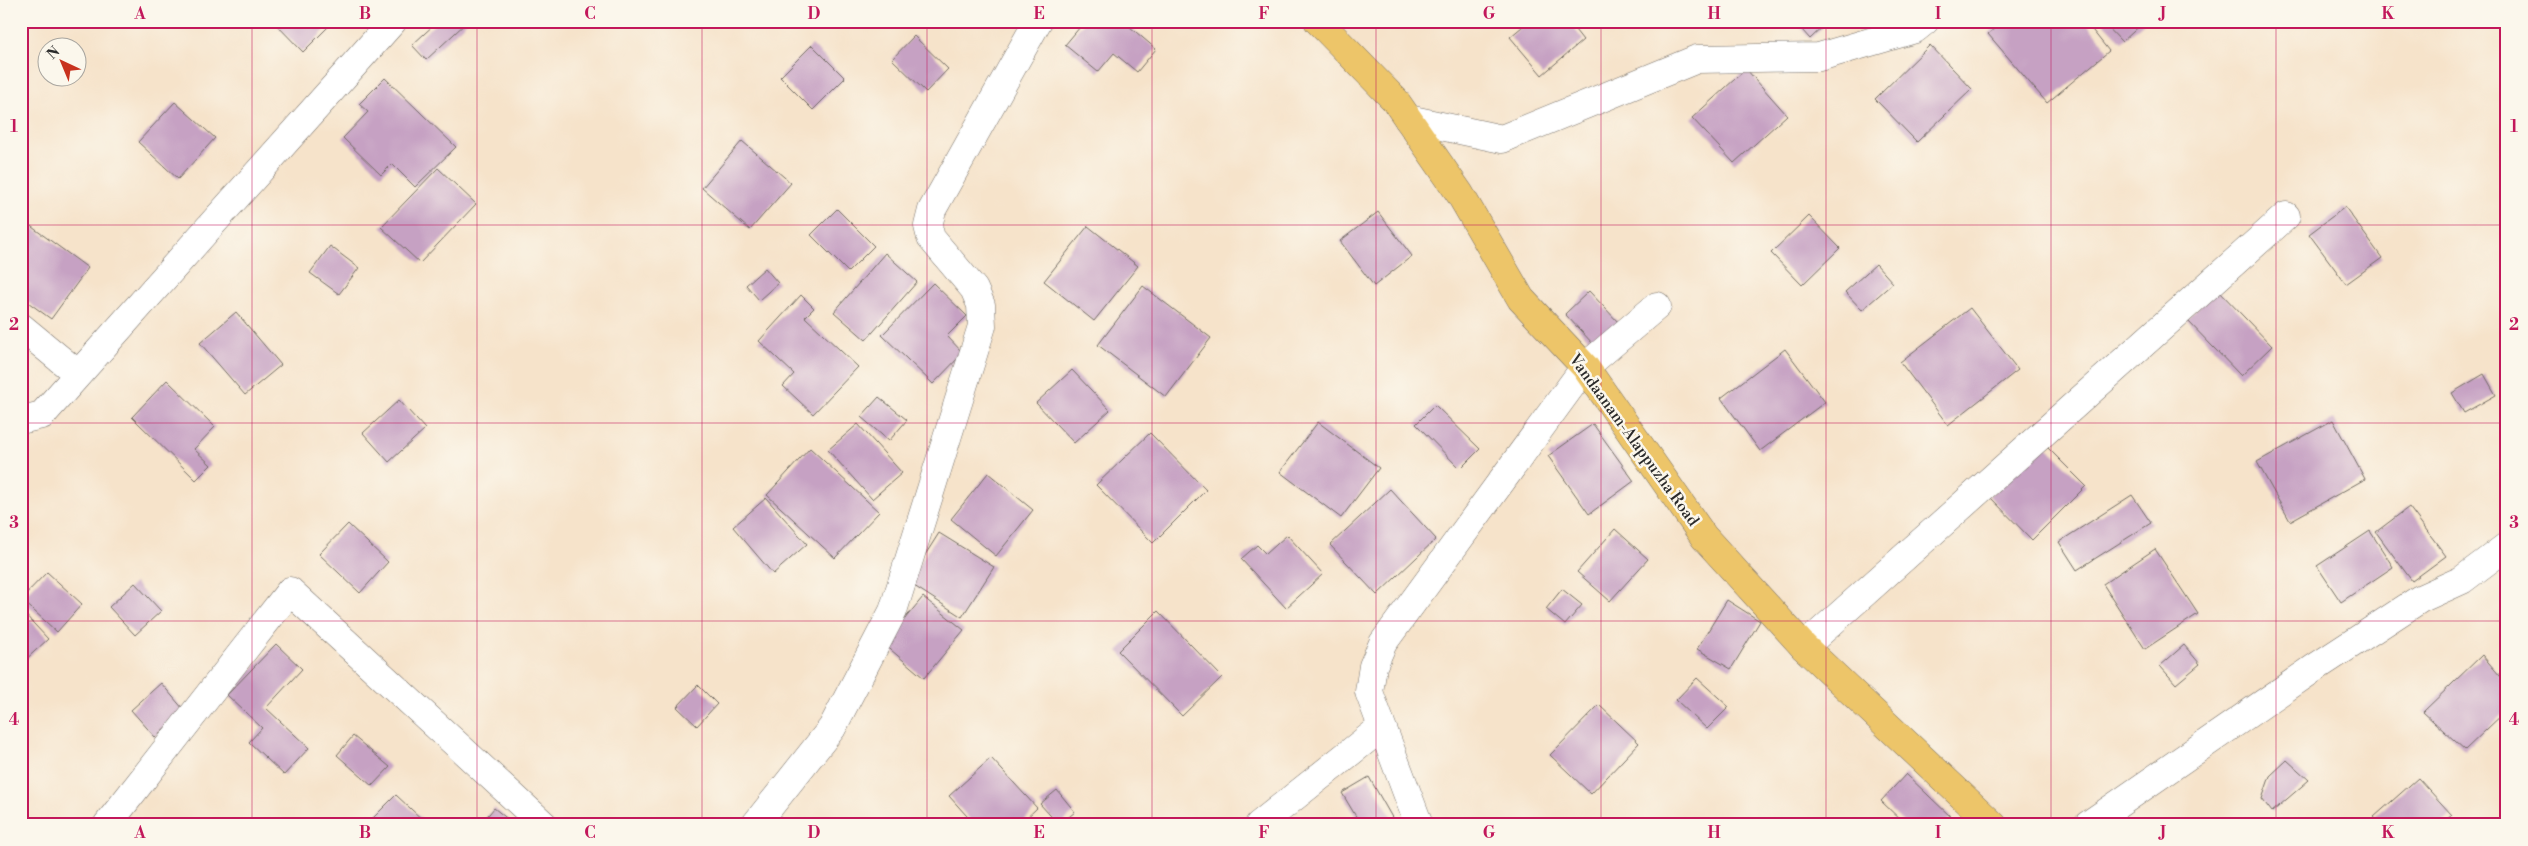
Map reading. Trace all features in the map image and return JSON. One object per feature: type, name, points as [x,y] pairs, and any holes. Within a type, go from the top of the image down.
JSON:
[{"type":"main road","name":"Vandaanam-Alappuzha Road","points":[[1318,21],[1395,100],[1460,194],[1522,299],[1585,367],[1704,537],[1804,647],[1993,825]]},
{"type":"street","points":[[21,420],[42,415],[392,21]]},
{"type":"street","points":[[755,825],[832,728],[893,611],[982,326],[981,305],[974,289],[931,238],[928,226],[932,210],[1038,21]]},
{"type":"street","points":[[1408,119],[1502,139],[1696,59],[1819,57],[1915,29],[1925,21]]},
{"type":"street","points":[[1804,647],[2286,216]]},
{"type":"street","points":[[1419,825],[1369,692],[1374,666],[1383,643],[1585,367],[1658,306]]},
{"type":"street","points":[[21,327],[78,374]]},
{"type":"street","points":[[2088,825],[2314,669],[2420,599],[2462,580],[2507,546]]},
{"type":"street","points":[[108,825],[290,591],[544,825]]},
{"type":"street","points":[[1259,825],[1382,727]]},
{"type":"building","points":[[273,21],[323,21],[328,27],[303,52]]},
{"type":"building","points":[[434,21],[468,21],[426,60],[412,45],[436,23]]},
{"type":"building","points":[[1085,21],[1123,21],[1156,49],[1137,72],[1114,53],[1098,72],[1065,45]]},
{"type":"building","points":[[1529,21],[1568,21],[1583,40],[1542,75],[1510,37]]},
{"type":"building","points":[[1794,21],[1829,21],[1810,39]]},
{"type":"building","points":[[2003,21],[2085,21],[2109,51],[2047,103],[1988,34]]},
{"type":"building","points":[[2102,21],[2145,21],[2122,42]]},
{"type":"building","points":[[914,36],[948,69],[926,92],[892,59]]},
{"type":"building","points":[[812,45],[845,78],[813,110],[780,77]]},
{"type":"building","points":[[1930,45],[1972,89],[1917,142],[1875,99]]},
{"type":"building","points":[[1746,69],[1787,115],[1734,163],[1692,118]]},
{"type":"building","points":[[385,78],[456,147],[415,187],[392,164],[381,175],[343,138],[368,112],[359,104]]},
{"type":"building","points":[[175,102],[215,138],[178,179],[138,142]]},
{"type":"building","points":[[742,141],[791,183],[750,230],[702,188]]},
{"type":"building","points":[[438,168],[476,204],[420,263],[381,227]]},
{"type":"building","points":[[2345,207],[2382,258],[2346,284],[2309,234]]},
{"type":"building","points":[[837,209],[874,246],[848,272],[811,235]]},
{"type":"building","points":[[1378,212],[1412,256],[1374,286],[1340,241]]},
{"type":"building","points":[[1809,216],[1840,248],[1802,285],[1771,253]]},
{"type":"building","points":[[21,219],[88,268],[51,319],[21,297]]},
{"type":"building","points":[[1088,226],[1138,266],[1094,321],[1044,281]]},
{"type":"building","points":[[330,246],[359,268],[339,294],[310,273]]},
{"type":"building","points":[[885,253],[917,282],[866,340],[834,312]]},
{"type":"building","points":[[1876,264],[1893,283],[1862,310],[1845,292]]},
{"type":"building","points":[[765,268],[778,283],[759,300],[746,285]]},
{"type":"building","points":[[933,283],[967,316],[947,336],[963,353],[933,384],[882,335]]},
{"type":"building","points":[[1143,286],[1211,338],[1166,397],[1098,345]]},
{"type":"building","points":[[2217,289],[2272,346],[2241,376],[2186,319]]},
{"type":"building","points":[[1589,291],[1619,323],[1595,346],[1565,314]]},
{"type":"building","points":[[801,295],[814,308],[805,317],[858,367],[813,414],[783,386],[794,374],[759,341]]},
{"type":"building","points":[[1970,308],[2018,370],[1948,425],[1900,362]]},
{"type":"building","points":[[236,312],[281,365],[245,395],[200,343]]},
{"type":"building","points":[[1785,349],[1825,402],[1760,451],[1721,398]]},
{"type":"building","points":[[1072,370],[1110,410],[1074,443],[1036,403]]},
{"type":"building","points":[[2484,374],[2496,395],[2464,413],[2452,393]]},
{"type":"building","points":[[167,380],[215,427],[194,449],[211,465],[196,480],[132,417]]},
{"type":"building","points":[[879,397],[907,420],[889,441],[861,417]]},
{"type":"building","points":[[399,400],[425,429],[389,462],[363,433]]},
{"type":"building","points":[[1435,405],[1480,449],[1460,469],[1416,424]]},
{"type":"building","points":[[2333,420],[2365,479],[2290,521],[2257,462]]},
{"type":"building","points":[[1318,422],[1379,468],[1341,518],[1280,472]]},
{"type":"building","points":[[858,424],[902,473],[872,499],[828,450]]},
{"type":"building","points":[[1593,424],[1634,481],[1589,514],[1548,456]]},
{"type":"building","points":[[1150,433],[1206,490],[1153,543],[1096,485]]},
{"type":"building","points":[[2043,443],[2086,486],[2032,540],[1989,496]]},
{"type":"building","points":[[810,448],[879,512],[835,558],[767,495]]},
{"type":"building","points":[[988,473],[1033,510],[996,556],[951,519]]},
{"type":"building","points":[[1390,489],[1436,539],[1377,595],[1330,545]]},
{"type":"building","points":[[2132,495],[2151,523],[2077,570],[2059,542]]},
{"type":"building","points":[[766,498],[807,544],[773,574],[733,527]]},
{"type":"building","points":[[2409,507],[2446,556],[2412,581],[2376,532]]},
{"type":"building","points":[[348,524],[388,562],[360,593],[319,554]]},
{"type":"building","points":[[1615,529],[1648,559],[1610,601],[1577,572]]},
{"type":"building","points":[[2370,531],[2393,567],[2341,602],[2317,566]]},
{"type":"building","points":[[939,533],[994,567],[962,617],[908,582]]},
{"type":"building","points":[[1287,535],[1323,574],[1286,608],[1241,559],[1257,545],[1266,554]]},
{"type":"building","points":[[2155,549],[2198,614],[2145,649],[2103,584]]},
{"type":"building","points":[[47,572],[82,604],[57,632],[21,599]]},
{"type":"building","points":[[135,583],[161,611],[135,635],[109,607]]},
{"type":"building","points":[[1562,589],[1582,605],[1565,625],[1546,609]]},
{"type":"building","points":[[923,597],[964,630],[924,678],[884,644]]},
{"type":"building","points":[[1727,600],[1760,621],[1731,669],[1697,649]]},
{"type":"building","points":[[21,610],[48,639],[21,664]]},
{"type":"building","points":[[1158,611],[1222,677],[1182,716],[1118,651]]},
{"type":"building","points":[[276,644],[302,669],[266,708],[309,748],[284,775],[249,742],[262,728],[227,695]]},
{"type":"building","points":[[2184,645],[2200,664],[2176,684],[2160,666]]},
{"type":"building","points":[[2482,655],[2507,684],[2507,710],[2465,750],[2423,712]]},
{"type":"building","points":[[1697,678],[1729,707],[1707,729],[1676,700]]},
{"type":"building","points":[[161,683],[184,710],[155,737],[131,710]]},
{"type":"building","points":[[698,685],[717,704],[697,726],[677,707]]},
{"type":"building","points":[[1599,705],[1639,743],[1591,794],[1550,755]]},
{"type":"building","points":[[353,736],[390,767],[372,786],[337,755]]},
{"type":"building","points":[[991,758],[1037,808],[1019,825],[975,825],[949,796]]},
{"type":"building","points":[[2287,760],[2309,780],[2272,812],[2262,799],[2270,776]]},
{"type":"building","points":[[1906,774],[1951,817],[1944,825],[1906,825],[1881,801]]},
{"type":"building","points":[[1369,777],[1394,821],[1387,825],[1361,825],[1342,793]]},
{"type":"building","points":[[2418,778],[2452,815],[2440,825],[2381,825],[2374,817]]},
{"type":"building","points":[[1057,790],[1075,812],[1059,825],[1040,804]]},
{"type":"building","points":[[396,795],[426,823],[425,825],[368,823]]},
{"type":"building","points":[[494,808],[515,825],[480,825]]}]
